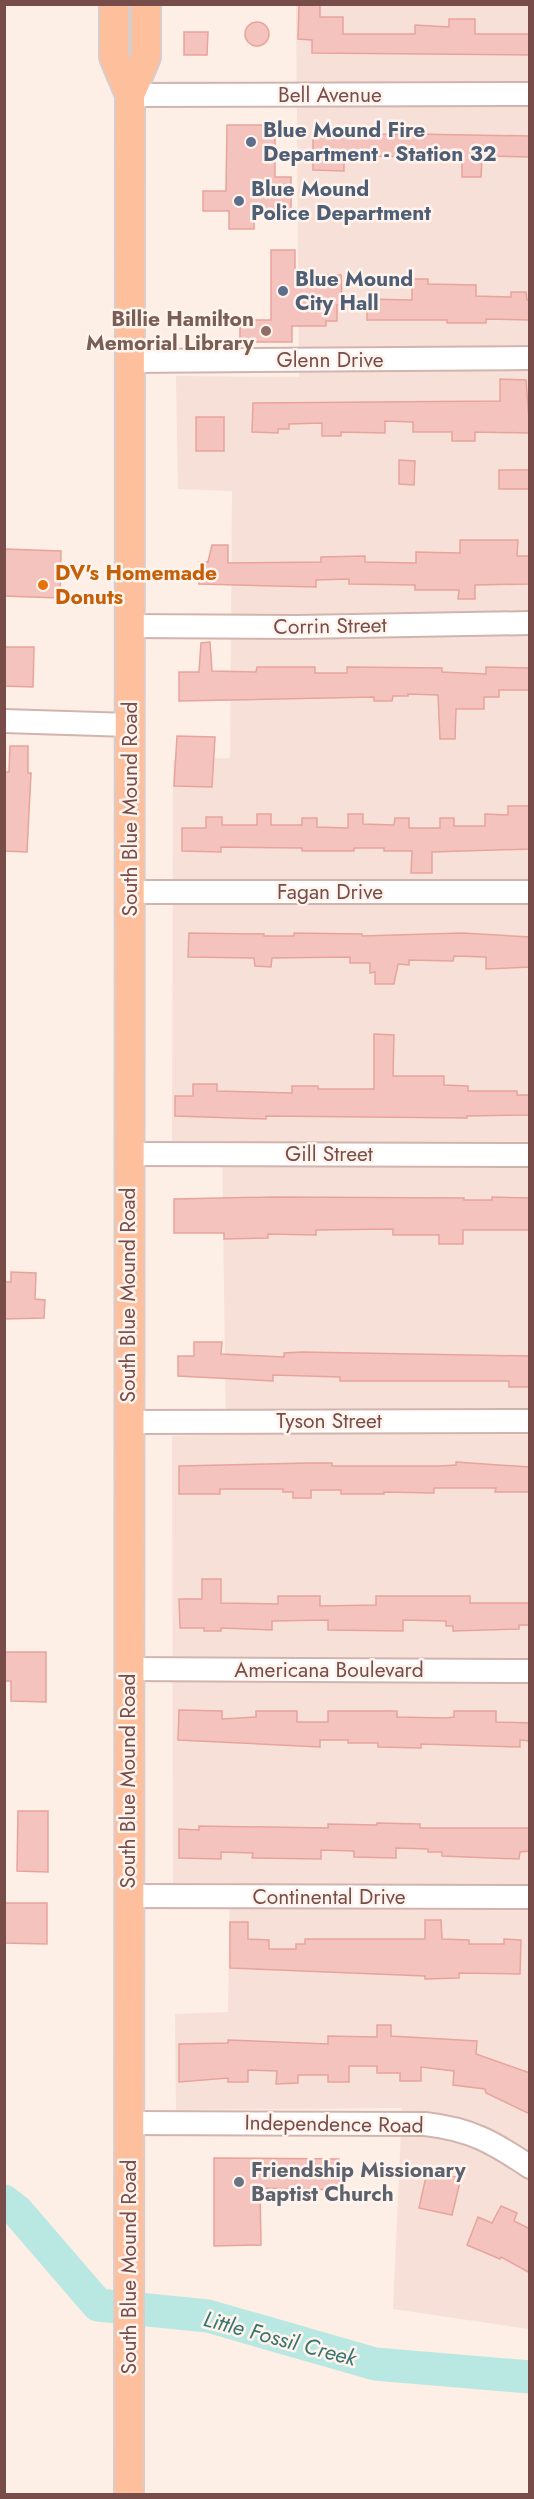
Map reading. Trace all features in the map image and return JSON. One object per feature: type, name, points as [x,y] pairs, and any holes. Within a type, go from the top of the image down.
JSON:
[{"type":"main road","name":"South Blue Mound Road","points":[[114,4],[114,57],[130,95],[129,2494]]},
{"type":"main road","name":"South Blue Mound Road","points":[[130,95],[146,57],[146,4]]},
{"type":"street","name":"Bell Avenue","points":[[130,95],[530,94]]},
{"type":"street","name":"Glenn Drive","points":[[131,361],[530,358]]},
{"type":"street","name":"Corrin Street","points":[[131,626],[297,627],[530,623]]},
{"type":"street","points":[[4,721],[130,725]]},
{"type":"street","name":"Fagan Drive","points":[[130,892],[530,892]]},
{"type":"street","name":"Gill Street","points":[[128,1154],[530,1155]]},
{"type":"street","name":"Tyson Street","points":[[129,1422],[530,1421]]},
{"type":"street","name":"Americana Boulevard","points":[[128,1669],[530,1671]]},
{"type":"street","name":"Continental Drive","points":[[128,1896],[530,1897]]},
{"type":"street","name":"Independence Road","points":[[128,2123],[425,2124],[465,2130],[484,2138],[530,2168]]},
{"type":"shaded area","points":[[296,5],[529,5],[529,2329],[393,2309],[402,2108],[176,2110],[175,2014],[228,2012],[230,1883],[173,1883],[172,1436],[226,1434],[222,1141],[172,1141],[173,760],[230,758],[232,491],[178,489],[176,376],[299,377]]},
{"type":"building","points":[[299,4],[320,4],[320,17],[343,17],[343,34],[415,34],[415,25],[449,27],[449,19],[475,19],[475,34],[530,34],[530,55],[312,53],[312,40],[298,39]]},
{"type":"building","points":[[257,22],[266,25],[269,34],[266,43],[257,46],[248,43],[245,34],[248,25]]},
{"type":"building","points":[[184,32],[208,32],[207,55],[184,55]]},
{"type":"building","points":[[227,125],[275,125],[275,177],[291,177],[291,211],[254,211],[254,229],[229,229],[229,211],[203,211],[203,191],[226,191]]},
{"type":"building","points":[[313,135],[530,136],[530,157],[490,156],[490,159],[482,159],[481,177],[462,177],[462,159],[446,157],[344,156],[344,171],[313,170]]},
{"type":"building","points":[[271,250],[295,250],[295,274],[341,275],[342,305],[337,305],[337,321],[326,321],[326,326],[292,326],[292,342],[240,342],[240,320],[271,320]]},
{"type":"building","points":[[412,279],[428,279],[428,284],[476,285],[476,296],[511,297],[511,292],[526,292],[527,300],[530,300],[530,320],[486,319],[486,323],[447,323],[447,320],[367,320],[367,299],[412,300]]},
{"type":"building","points":[[500,379],[526,380],[530,433],[475,432],[475,441],[452,441],[452,432],[413,432],[413,422],[385,421],[385,433],[341,432],[341,436],[322,436],[322,423],[289,424],[289,429],[278,429],[278,433],[252,432],[253,403],[500,401]]},
{"type":"building","points":[[196,417],[224,417],[224,451],[196,451]]},
{"type":"building","points":[[399,460],[415,461],[414,485],[399,484]]},
{"type":"building","points":[[499,470],[530,470],[530,489],[499,489]]},
{"type":"building","points":[[460,540],[518,540],[517,556],[530,556],[530,584],[475,585],[475,599],[458,599],[459,590],[415,590],[415,585],[349,584],[349,579],[316,580],[316,587],[199,584],[199,562],[208,562],[212,545],[228,545],[228,563],[321,562],[321,557],[365,556],[365,562],[416,563],[416,552],[460,553]]},
{"type":"building","points":[[4,549],[61,551],[60,598],[4,596]]},
{"type":"building","points":[[210,642],[212,671],[256,672],[257,667],[315,667],[315,673],[347,673],[347,667],[442,668],[442,672],[486,674],[486,667],[530,668],[530,690],[499,690],[499,697],[484,697],[484,709],[456,709],[455,739],[440,739],[438,695],[408,694],[408,696],[393,696],[392,701],[374,701],[374,697],[179,701],[179,672],[199,672],[201,643]]},
{"type":"building","points":[[4,647],[34,647],[33,687],[4,686]]},
{"type":"building","points":[[177,736],[215,737],[212,787],[174,786]]},
{"type":"building","points":[[10,746],[28,746],[28,773],[31,773],[27,852],[4,851],[4,772],[9,772]]},
{"type":"building","points":[[508,806],[530,806],[530,849],[432,852],[432,873],[411,873],[412,851],[384,851],[384,848],[354,848],[354,851],[302,851],[302,848],[221,847],[221,852],[182,851],[182,828],[206,828],[206,817],[222,817],[222,825],[257,825],[257,814],[271,814],[271,825],[302,825],[302,818],[317,818],[317,827],[348,828],[348,814],[363,814],[363,824],[394,825],[395,818],[409,818],[409,828],[440,828],[440,818],[454,818],[454,826],[485,826],[485,814],[508,815]]},
{"type":"building","points":[[189,933],[264,934],[264,936],[294,936],[294,933],[362,934],[362,936],[462,933],[530,937],[530,967],[486,969],[486,957],[454,956],[453,961],[409,960],[409,965],[398,964],[394,984],[375,984],[375,972],[370,973],[370,963],[350,963],[350,957],[272,958],[271,967],[255,966],[254,958],[188,957]]},
{"type":"building","points":[[374,1034],[394,1035],[393,1076],[444,1076],[444,1085],[468,1086],[468,1091],[517,1091],[517,1095],[530,1095],[530,1115],[467,1116],[467,1118],[266,1116],[266,1119],[175,1116],[175,1096],[193,1096],[193,1084],[217,1084],[217,1091],[292,1093],[292,1086],[318,1086],[318,1089],[374,1089]]},
{"type":"building","points":[[492,1197],[530,1198],[530,1230],[463,1230],[463,1244],[439,1244],[439,1235],[393,1235],[393,1229],[316,1230],[316,1235],[268,1234],[268,1238],[224,1239],[224,1233],[174,1233],[174,1199],[464,1198],[464,1200],[492,1200]]},
{"type":"building","points":[[11,1272],[36,1273],[35,1299],[45,1300],[44,1318],[4,1319],[4,1282],[11,1282]]},
{"type":"building","points":[[194,1342],[222,1342],[221,1354],[284,1357],[284,1353],[302,1352],[530,1356],[530,1387],[509,1387],[509,1381],[340,1381],[340,1377],[273,1375],[273,1381],[178,1376],[178,1356],[194,1356]]},
{"type":"building","points":[[456,1462],[530,1467],[530,1492],[495,1492],[496,1488],[434,1488],[434,1493],[341,1494],[341,1490],[311,1490],[311,1498],[293,1498],[293,1492],[283,1492],[283,1489],[220,1489],[220,1494],[179,1494],[179,1466],[332,1463],[332,1466],[440,1466],[456,1465]]},
{"type":"building","points":[[202,1579],[221,1579],[221,1603],[278,1604],[278,1596],[320,1596],[320,1606],[376,1605],[376,1596],[470,1596],[470,1603],[530,1603],[530,1625],[519,1625],[519,1629],[453,1631],[453,1626],[446,1626],[446,1621],[403,1620],[403,1631],[328,1630],[328,1620],[272,1621],[272,1630],[221,1628],[221,1631],[204,1631],[204,1628],[180,1628],[179,1599],[202,1599]]},
{"type":"building","points":[[4,1652],[46,1652],[46,1702],[11,1701],[11,1681],[4,1681]]},
{"type":"building","points":[[179,1710],[222,1711],[222,1719],[256,1717],[256,1711],[297,1711],[297,1722],[328,1722],[328,1711],[397,1711],[397,1717],[446,1718],[454,1717],[454,1711],[496,1711],[496,1722],[530,1723],[530,1741],[520,1740],[520,1747],[421,1744],[421,1748],[378,1747],[378,1743],[348,1743],[348,1740],[320,1740],[320,1747],[178,1740]]},
{"type":"building","points":[[18,1811],[48,1811],[48,1872],[17,1871]]},
{"type":"building","points":[[377,1823],[420,1824],[420,1828],[530,1828],[530,1851],[520,1852],[519,1859],[442,1856],[442,1852],[428,1852],[428,1849],[396,1848],[396,1858],[354,1857],[354,1851],[321,1850],[321,1859],[252,1858],[253,1853],[221,1852],[221,1859],[179,1858],[179,1829],[199,1830],[199,1826],[328,1828],[328,1824],[377,1825]]},
{"type":"building","points":[[4,1903],[47,1903],[47,1944],[4,1943]]},
{"type":"building","points":[[425,1920],[441,1920],[442,1939],[469,1940],[469,1944],[504,1944],[504,1939],[521,1940],[520,1974],[459,1973],[459,1978],[425,1979],[425,1976],[230,1968],[230,1922],[248,1922],[248,1939],[269,1940],[269,1949],[296,1949],[296,1944],[305,1944],[305,1939],[425,1939]]},
{"type":"building","points":[[377,2025],[391,2025],[391,2036],[477,2041],[476,2054],[530,2073],[530,2114],[486,2093],[485,2089],[453,2085],[454,2071],[421,2067],[421,2081],[400,2081],[400,2073],[377,2073],[377,2066],[349,2066],[349,2082],[328,2082],[328,2075],[298,2075],[298,2083],[276,2084],[277,2071],[248,2070],[248,2082],[228,2082],[228,2078],[179,2082],[179,2044],[228,2043],[228,2040],[328,2044],[328,2036],[377,2037]]},
{"type":"building","points":[[214,2158],[339,2159],[340,2190],[260,2188],[261,2245],[214,2246]]},
{"type":"building","points":[[427,2172],[461,2178],[452,2215],[419,2208]]},
{"type":"building","points":[[501,2206],[517,2213],[514,2221],[530,2229],[530,2273],[501,2257],[500,2259],[467,2245],[478,2217],[492,2223]]},
{"type":"waterway","name":"Little Fossil Creek","points":[[4,2201],[17,2211],[98,2305],[208,2316],[375,2364],[530,2377]]},
{"type":"place","name":"Blue Mound Fire Department - Station 32","points":[[251,142]]},
{"type":"place","name":"Blue Mound Police Department","points":[[239,201]]},
{"type":"place","name":"Blue Mound City Hall","points":[[283,291]]},
{"type":"place","name":"Billie Hamilton Memorial Library","points":[[266,331]]},
{"type":"place","name":"DV's Homemade Donuts","points":[[43,585]]},
{"type":"place","name":"Friendship Missionary Baptist Church","points":[[239,2182]]}]
